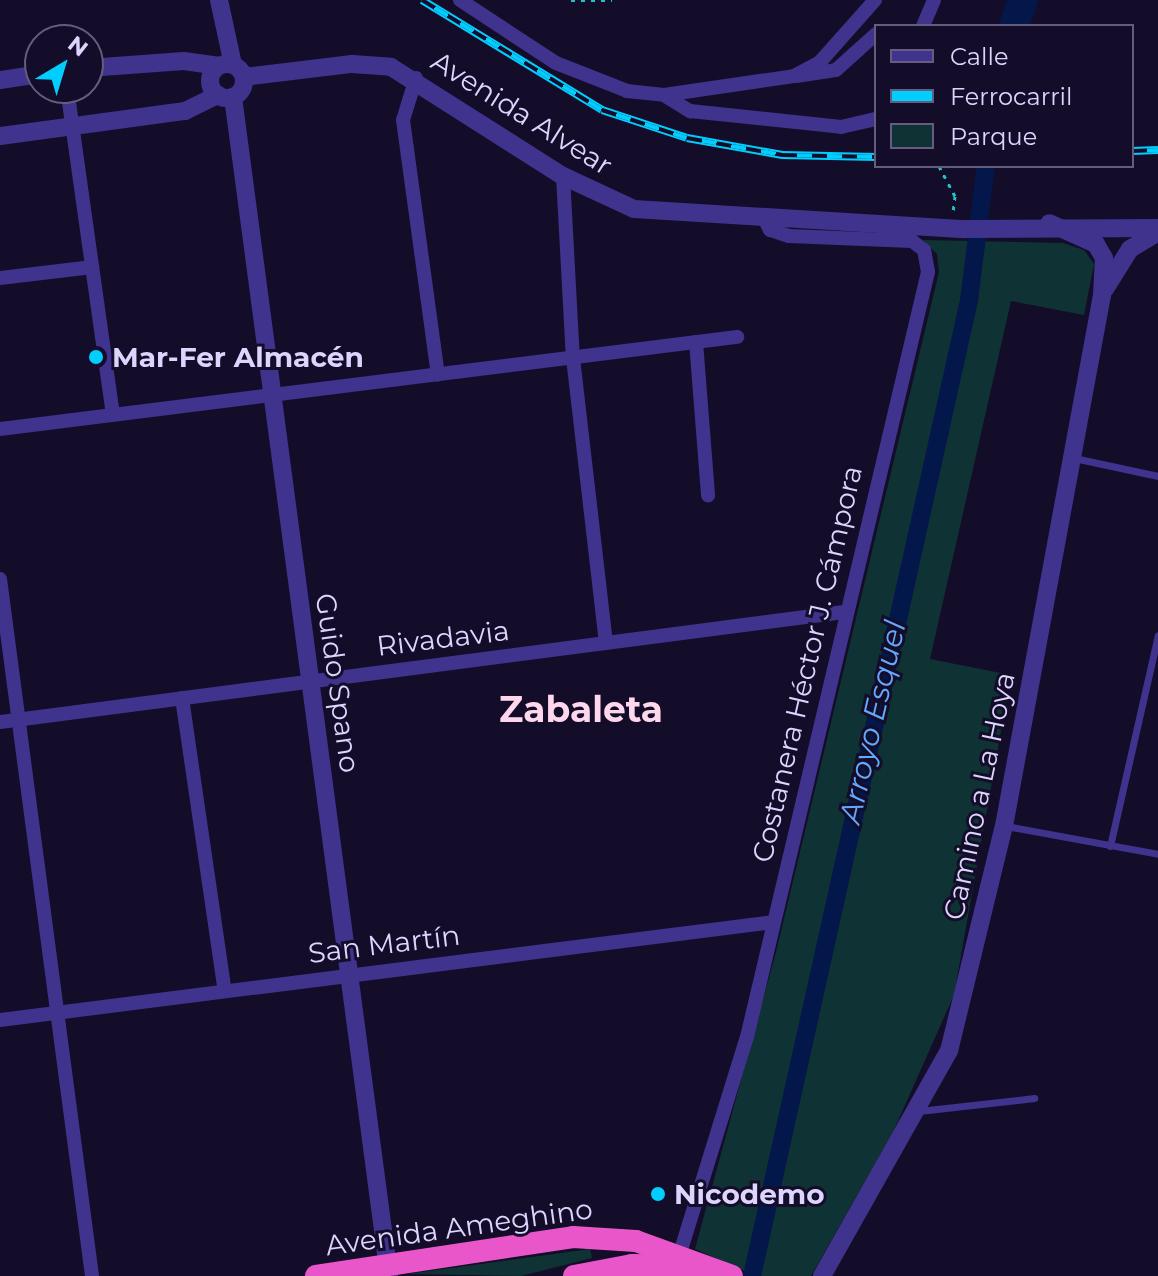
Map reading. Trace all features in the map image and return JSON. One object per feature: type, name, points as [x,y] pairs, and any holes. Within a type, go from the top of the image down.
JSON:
[{"type":"highway","name":"Avenida Ameghino","points":[[316,1276],[388,1271],[573,1237],[680,1253],[732,1276]]},
{"type":"highway","points":[[574,1276],[709,1266]]},
{"type":"street","points":[[0,136],[185,111],[226,96],[229,68],[219,0]]},
{"type":"street","points":[[460,0],[556,63],[627,91],[664,95],[836,70],[874,36]]},
{"type":"street","points":[[794,76],[820,62],[875,0]]},
{"type":"street","points":[[924,24],[934,0]]},
{"type":"street","name":"Avenida Alvear","points":[[104,67],[184,61],[229,68],[352,64],[416,78],[563,176],[634,209],[957,229],[1027,225]]},
{"type":"street","name":"Guido Spano","points":[[229,68],[210,83],[226,96],[271,393],[388,1271]]},
{"type":"street","points":[[0,80],[24,76]]},
{"type":"street","points":[[416,78],[403,120],[438,375]]},
{"type":"street","points":[[664,95],[690,111],[841,127],[874,119]]},
{"type":"street","points":[[69,104],[113,414]]},
{"type":"street","points":[[563,176],[573,358],[606,643]]},
{"type":"street","name":"Costanera Héctor J. Cámpora","points":[[680,1253],[747,1037],[844,612],[928,272],[924,250],[912,241],[779,234],[764,218]]},
{"type":"street","name":"Camino a La Hoya","points":[[1027,225],[1049,223],[1158,230]]},
{"type":"street","name":"Camino a La Hoya","points":[[822,1276],[919,1111],[949,1051],[1004,826],[1102,295],[1104,258],[1096,244],[1049,223]]},
{"type":"street","name":"Camino a La Hoya","points":[[1102,295],[1130,249],[1158,230]]},
{"type":"street","points":[[0,278],[92,267]]},
{"type":"street","points":[[0,429],[737,337]]},
{"type":"street","points":[[696,342],[708,496]]},
{"type":"street","points":[[0,579],[92,1276]]},
{"type":"street","name":"Rivadavia","points":[[0,722],[844,612]]},
{"type":"street","points":[[182,698],[225,991]]},
{"type":"street","name":"San Martín","points":[[0,1020],[774,922]]},
{"type":"lane","points":[[1074,458],[1158,476]]},
{"type":"lane","points":[[1110,846],[1158,635]]},
{"type":"lane","points":[[1004,826],[1158,854]]},
{"type":"lane","points":[[919,1111],[1034,1098]]},
{"type":"path","points":[[571,0],[612,0]]},
{"type":"path","points":[[940,168],[955,196],[957,229]]},
{"type":"green space","points":[[923,240],[1063,243],[1084,250],[1094,264],[1084,315],[1011,301],[930,659],[1011,675],[954,995],[894,1130],[811,1276],[756,1276],[695,1249],[776,952],[939,272],[937,254]]},
{"type":"green space","points":[[590,1249],[592,1258],[521,1276],[407,1274]]},
{"type":"waterway","name":"Arroyo Esquel","points":[[1015,24],[1023,0]]},
{"type":"waterway","name":"Arroyo Esquel","points":[[752,1276],[969,300],[986,168]]},
{"type":"railway","points":[[422,0],[602,110],[687,138],[782,155],[874,157]]},
{"type":"railway","points":[[1134,151],[1158,150]]},
{"type":"place","name":"Mar-Fer Almacén","points":[[96,357]]},
{"type":"place","name":"Nicodemo","points":[[658,1194]]},
{"type":"district","name":"Zabaleta","points":[[581,710]]}]
